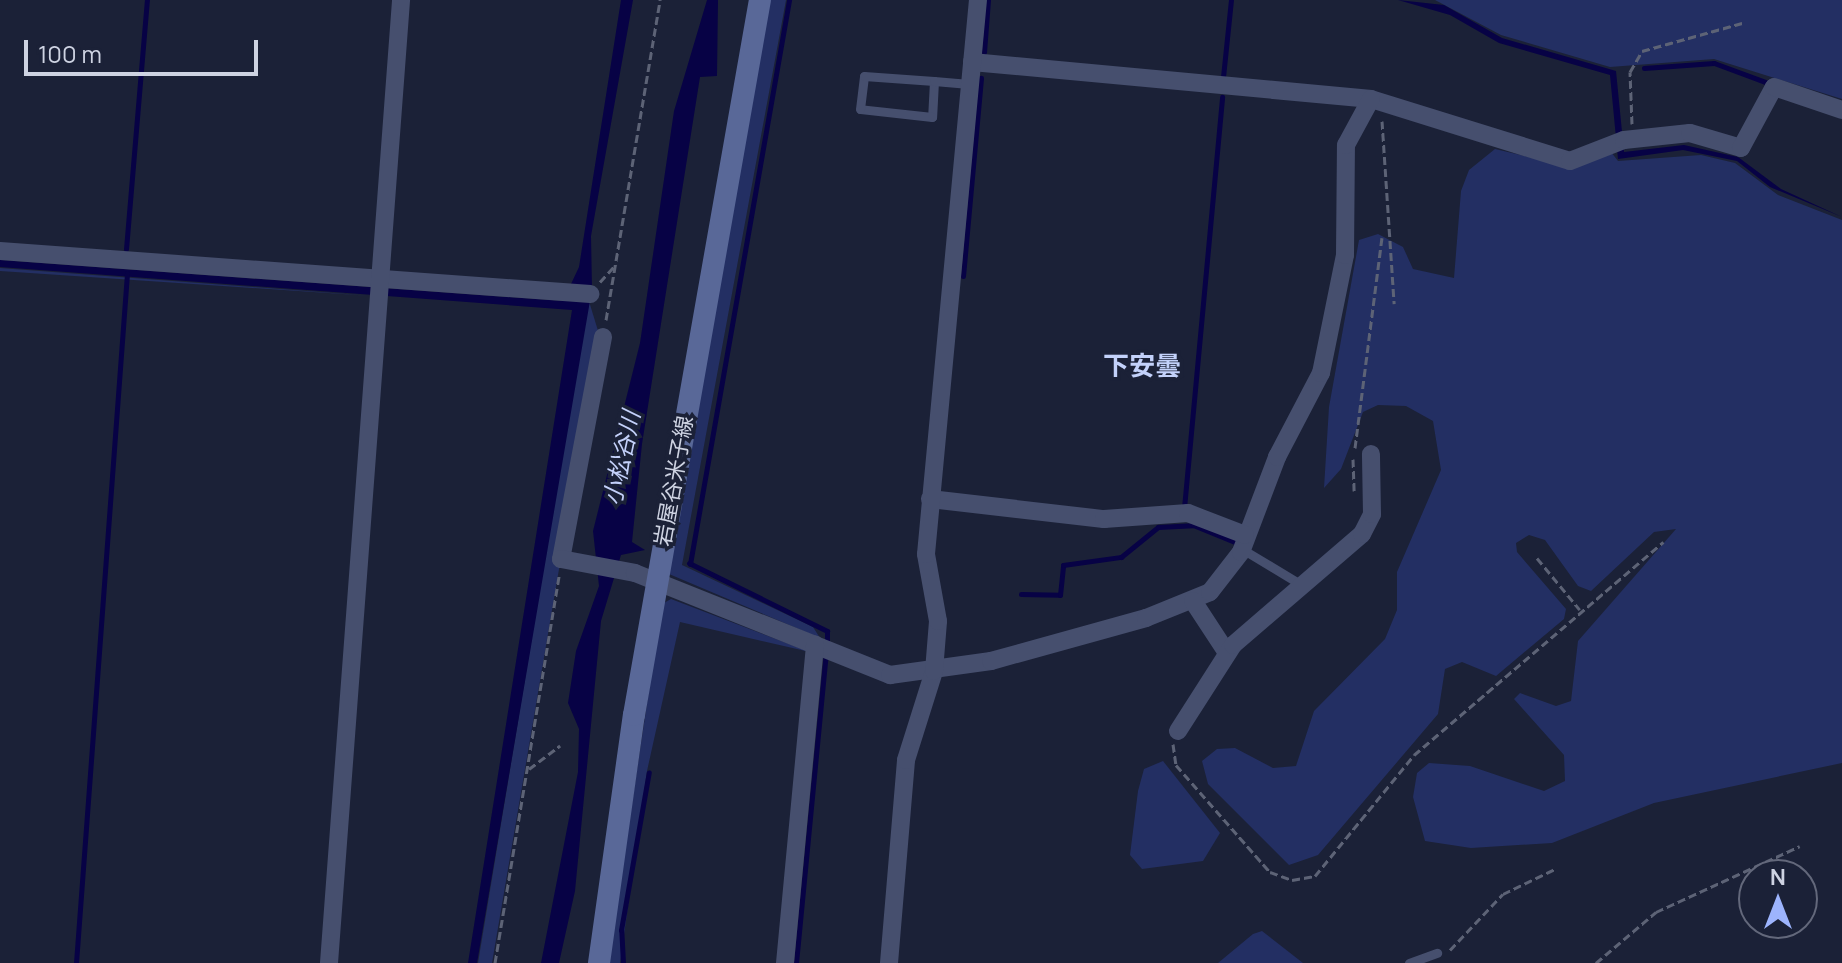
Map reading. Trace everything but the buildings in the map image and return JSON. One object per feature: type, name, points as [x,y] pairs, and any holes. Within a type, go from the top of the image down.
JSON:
[{"type":"main road","name":"岩屋谷米子線","points":[[599,962],[656,582],[760,0]]},
{"type":"street","points":[[329,963],[401,0]]},
{"type":"street","points":[[889,963],[906,760],[934,671],[930,499],[978,0]]},
{"type":"street","points":[[972,62],[1370,101],[1554,159],[1578,161],[1623,141],[1694,133],[1743,147],[1774,87],[1842,110]]},
{"type":"street","points":[[603,337],[567,561],[635,573],[890,675],[934,671],[1193,601],[1244,542],[1321,373],[1345,255],[1346,145],[1370,101]]},
{"type":"street","points":[[0,251],[591,294]]},
{"type":"street","points":[[1178,731],[1227,653],[1300,584],[1358,541],[1372,514],[1371,454]]},
{"type":"street","points":[[930,499],[1104,519],[1188,513],[1244,542]]},
{"type":"street","points":[[1193,601],[1227,653]]},
{"type":"street","points":[[785,963],[823,647]]},
{"type":"lane","points":[[934,81],[932,117],[860,109],[864,76],[934,81],[969,84]]},
{"type":"lane","points":[[1358,541],[1378,516]]},
{"type":"lane","points":[[1244,542],[1300,584]]},
{"type":"lane","points":[[1409,963],[1439,954]]},
{"type":"path","points":[[603,337],[660,0]]},
{"type":"path","points":[[1623,141],[1632,60],[1642,51],[1742,23]]},
{"type":"path","points":[[1370,101],[1382,121],[1394,304]]},
{"type":"path","points":[[1359,498],[1351,475],[1382,238]]},
{"type":"path","points":[[603,337],[591,294],[616,264]]},
{"type":"path","points":[[1178,731],[1173,755],[1193,786],[1270,872],[1305,879],[1328,865],[1414,755],[1663,542]]},
{"type":"path","points":[[1537,558],[1582,611]]},
{"type":"path","points":[[495,963],[567,561]]},
{"type":"path","points":[[529,769],[560,746]]},
{"type":"path","points":[[1596,963],[1656,912],[1800,846]]},
{"type":"path","points":[[1439,954],[1469,936],[1503,894],[1555,869]]},
{"type":"shaded area","points":[[768,0],[786,0],[682,565],[813,627],[820,638],[669,574]]},
{"type":"shaded area","points":[[1435,0],[1842,0],[1842,99],[1714,59],[1610,67],[1501,35]]},
{"type":"shaded area","points":[[1495,149],[1563,165],[1611,152],[1618,161],[1701,155],[1735,163],[1778,195],[1842,220],[1842,763],[1654,803],[1552,843],[1471,848],[1425,841],[1413,797],[1417,773],[1429,763],[1470,766],[1544,791],[1565,781],[1564,755],[1514,699],[1520,693],[1556,706],[1571,701],[1578,641],[1676,529],[1654,532],[1591,591],[1578,586],[1545,540],[1529,535],[1516,543],[1517,552],[1566,609],[1564,619],[1496,676],[1462,662],[1445,669],[1438,714],[1318,855],[1289,865],[1208,784],[1202,761],[1217,749],[1235,748],[1273,768],[1296,766],[1314,711],[1385,639],[1397,610],[1397,572],[1441,470],[1433,421],[1406,406],[1378,405],[1363,412],[1341,469],[1324,488],[1329,407],[1359,240],[1378,234],[1403,247],[1413,269],[1454,278],[1461,191],[1469,170]]},
{"type":"shaded area","points":[[0,268],[372,296],[0,271]]},
{"type":"shaded area","points":[[588,298],[599,334],[492,963],[478,963]]},
{"type":"shaded area","points":[[671,599],[810,652],[680,622],[647,771],[620,963],[608,963],[662,604]]},
{"type":"shaded area","points":[[1163,761],[1220,833],[1203,861],[1142,869],[1130,855],[1138,791],[1144,769]]},
{"type":"shaded area","points":[[1262,931],[1303,963],[1218,963],[1253,934]]},
{"type":"water","points":[[621,0],[633,0],[591,236],[592,289],[477,963],[468,963],[572,310],[0,267],[0,260],[563,301],[579,267]]},
{"type":"water","name":"小松谷川","points":[[707,0],[718,0],[717,76],[700,77],[642,444],[632,542],[645,550],[621,555],[601,621],[575,891],[559,963],[541,963],[578,772],[579,729],[568,703],[576,651],[599,586],[593,531],[640,343],[674,111]]},
{"type":"water","points":[[1398,0],[1444,5],[1502,38],[1616,71],[1624,152],[1684,145],[1738,157],[1781,189],[1842,217],[1770,187],[1737,161],[1683,150],[1618,159],[1610,75],[1499,43],[1450,15]]},
{"type":"waterway","points":[[126,249],[147,0]]},
{"type":"waterway","points":[[690,564],[789,0]]},
{"type":"waterway","points":[[984,52],[988,0]]},
{"type":"waterway","points":[[1223,77],[1231,0]]},
{"type":"waterway","points":[[1644,68],[1714,63],[1768,83]]},
{"type":"waterway","points":[[963,276],[981,78]]},
{"type":"waterway","points":[[1184,508],[1222,97]]},
{"type":"waterway","points":[[76,963],[127,273]]},
{"type":"waterway","points":[[1021,594],[1060,595],[1063,565],[1121,557],[1158,527],[1193,525],[1235,542]]},
{"type":"waterway","points":[[689,563],[827,631],[827,644]]},
{"type":"waterway","points":[[796,963],[826,653]]},
{"type":"waterway","points":[[623,963],[621,930],[649,772]]},
{"type":"district","name":"下安曇","points":[[1142,366]]}]
